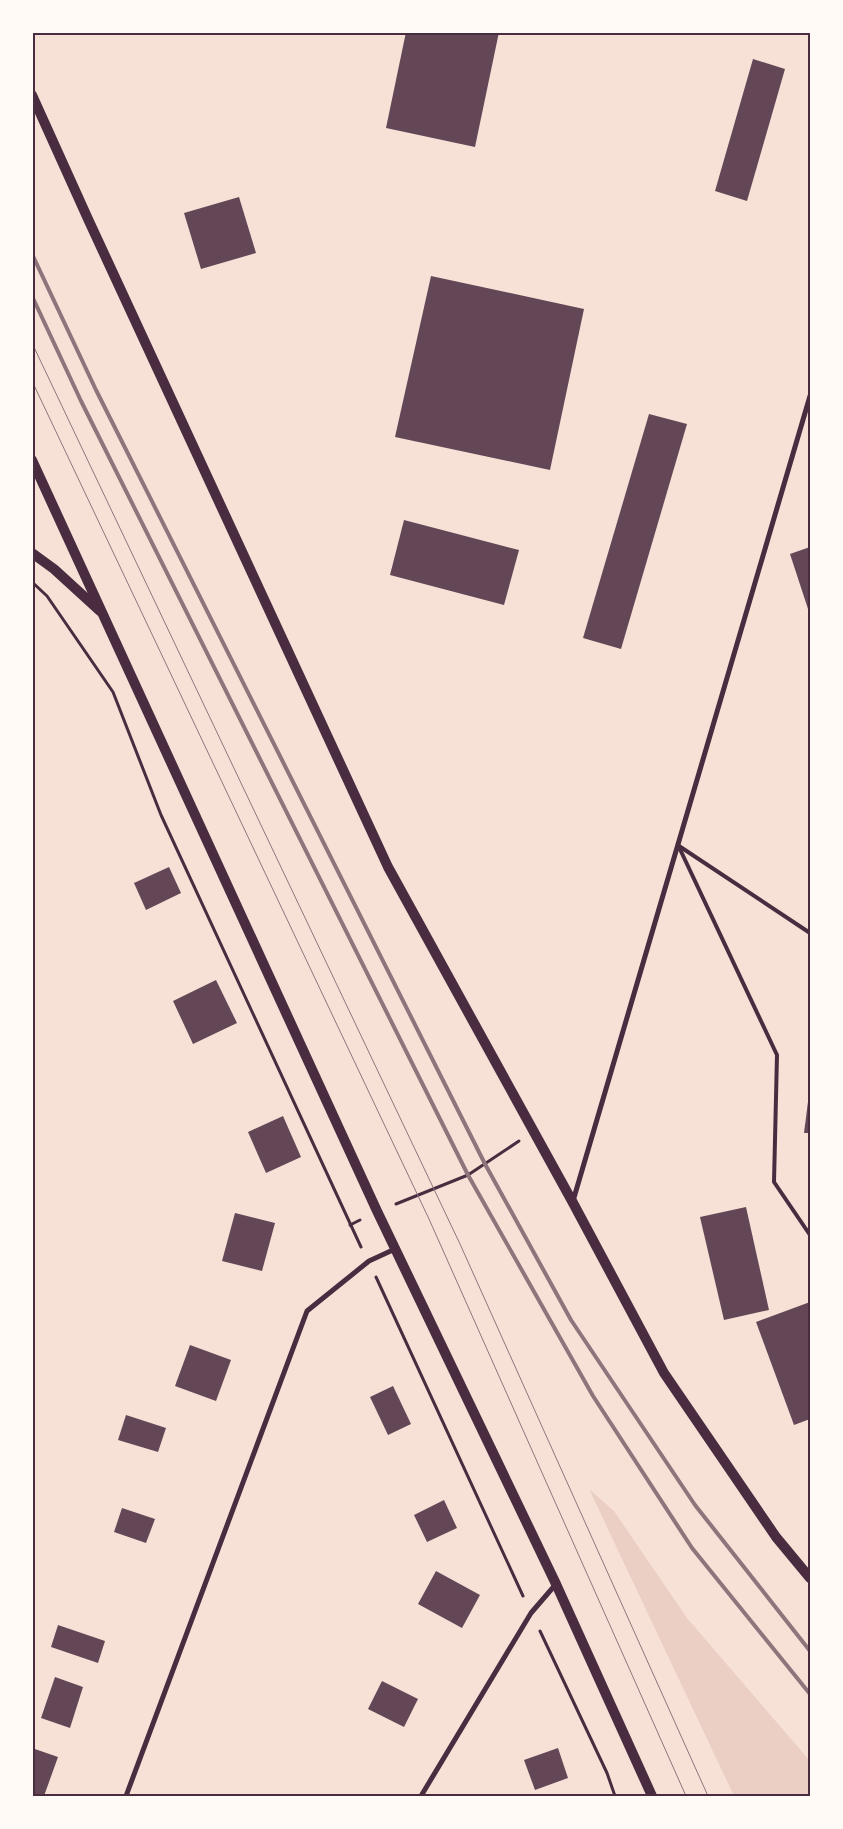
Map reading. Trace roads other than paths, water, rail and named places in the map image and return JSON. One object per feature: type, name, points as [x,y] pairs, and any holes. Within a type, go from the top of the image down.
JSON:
[{"type":"main road","points":[[32,95],[388,867],[534,1131],[664,1373],[776,1538],[810,1578]]},
{"type":"main road","points":[[32,460],[377,1211],[556,1584],[652,1796]]},
{"type":"main road","points":[[32,469],[41,478]]},
{"type":"main road","points":[[32,553],[54,569],[104,615]]},
{"type":"street","points":[[572,1201],[810,396]]},
{"type":"street","points":[[126,1796],[307,1310],[369,1261],[395,1249]]},
{"type":"street","points":[[421,1796],[531,1613],[556,1584]]},
{"type":"lane","points":[[678,845],[810,933]]},
{"type":"lane","points":[[678,845],[777,1055],[774,1182],[810,1234]]},
{"type":"tram line","points":[[32,343],[460,1244],[708,1796]]},
{"type":"tram line","points":[[32,381],[429,1219],[686,1796]]},
{"type":"railway","points":[[32,254],[96,390],[485,1164],[571,1320],[695,1505],[810,1651]]},
{"type":"railway","points":[[32,296],[81,401],[468,1175],[593,1396],[692,1548],[810,1694]]}]
